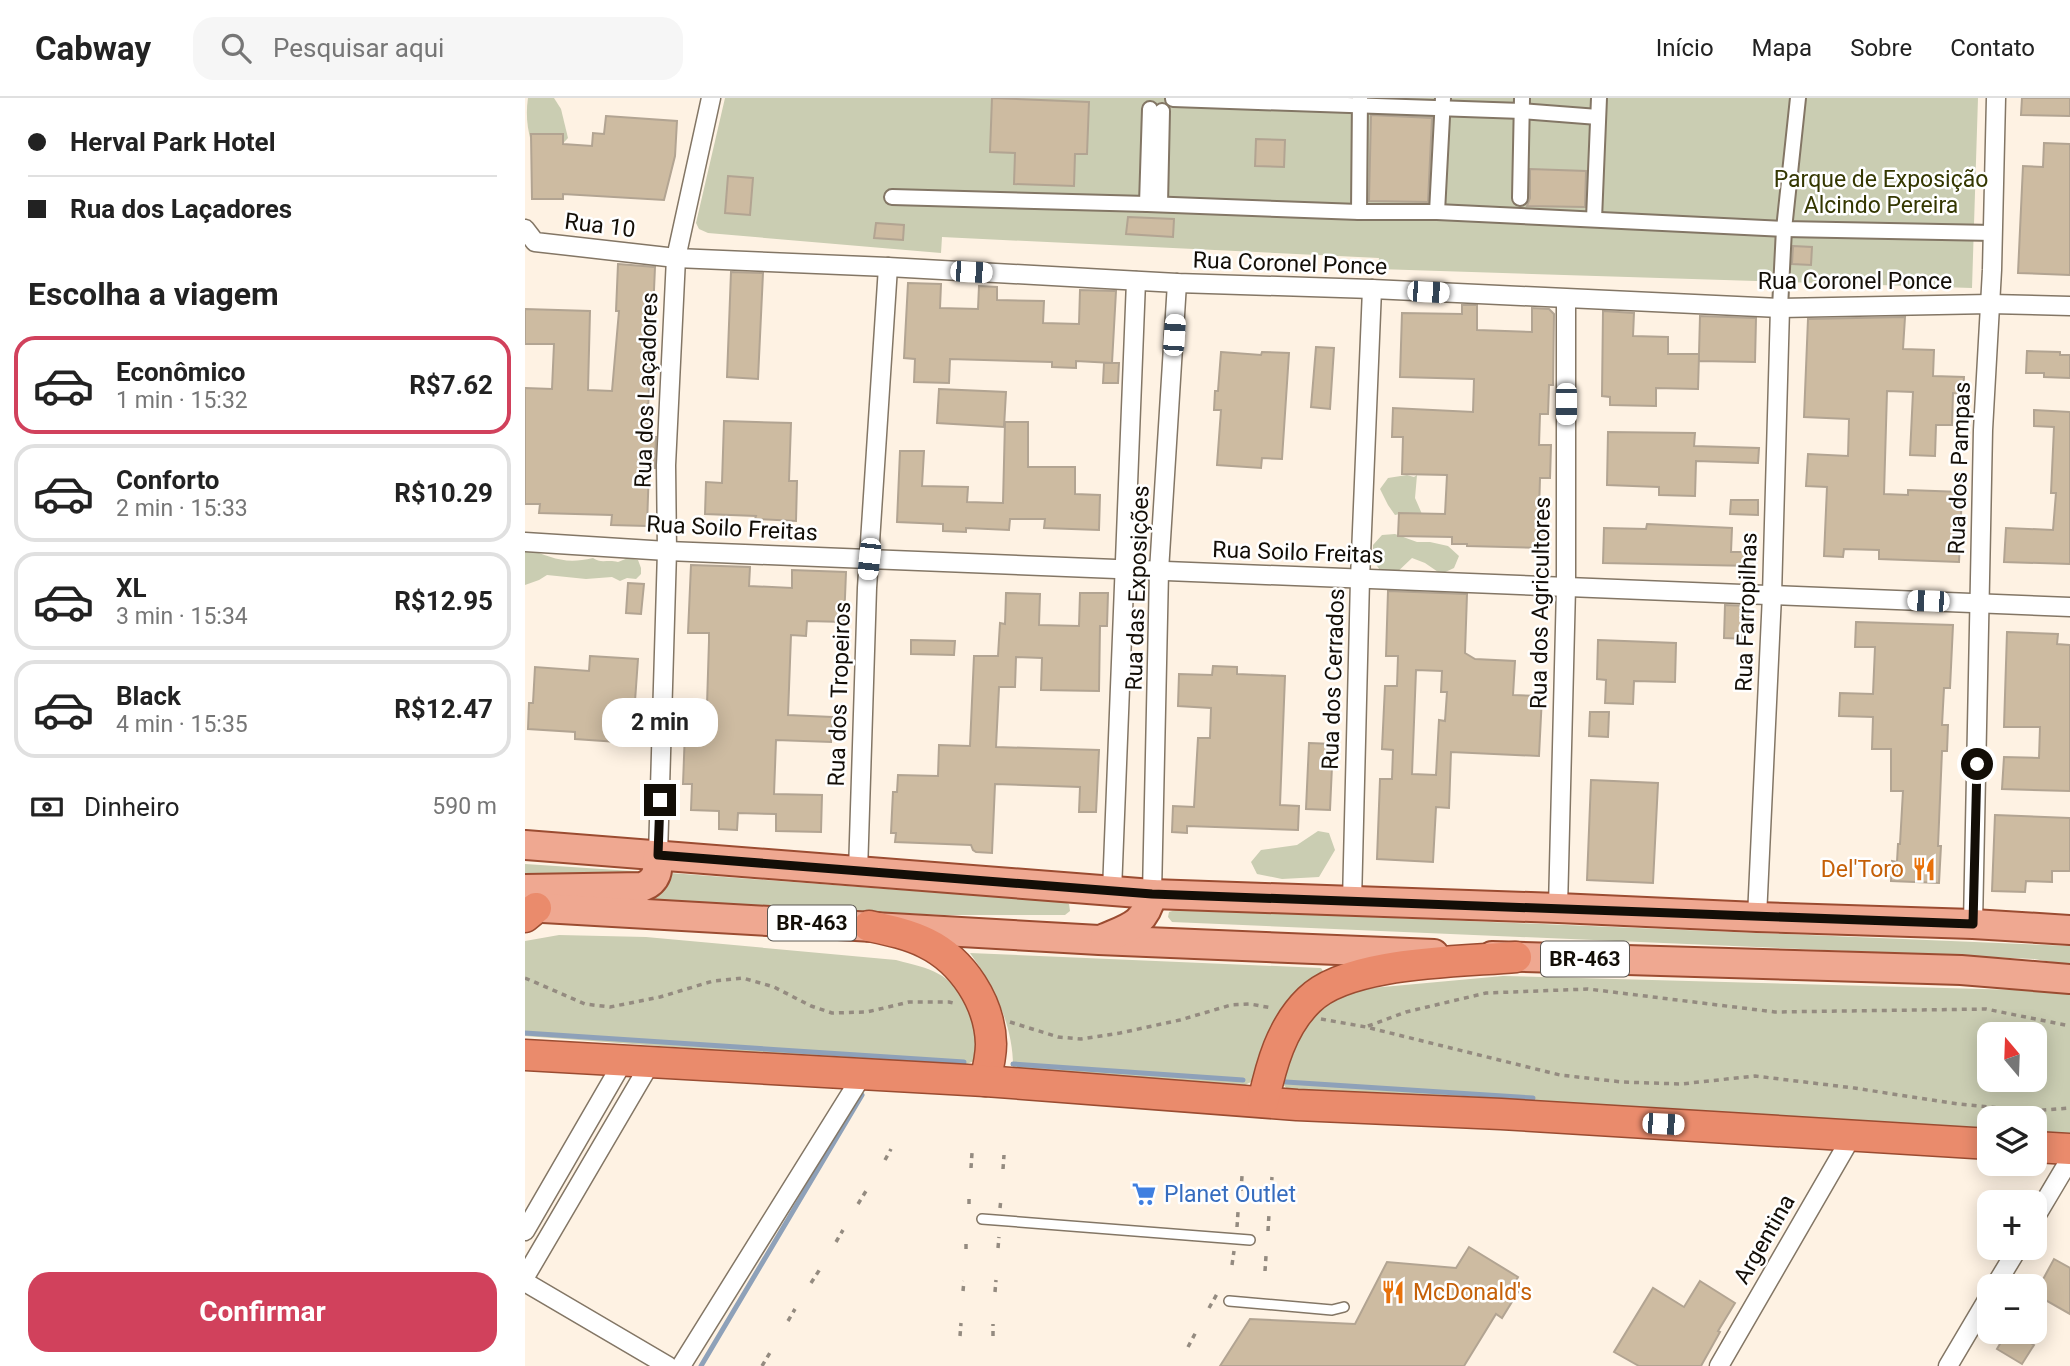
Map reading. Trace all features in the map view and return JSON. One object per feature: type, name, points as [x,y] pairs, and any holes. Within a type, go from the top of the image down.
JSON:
[{"type":"highway","points":[[869,926],[899,932],[927,943],[953,961],[972,985],[985,1012],[991,1042],[985,1081]]},
{"type":"highway","points":[[1263,1102],[1283,1038],[1284,1011],[1348,977],[1394,967],[1516,957]]},
{"type":"highway","points":[[525,1055],[985,1081],[1263,1102],[1977,1143]]},
{"type":"highway","points":[[2047,1148],[2070,1149]]},
{"type":"main road","name":"BR-463","points":[[525,845],[1152,894],[1973,924],[2070,930]]},
{"type":"main road","points":[[528,905],[651,884],[658,870],[658,855]]},
{"type":"main road","points":[[1099,940],[1143,918],[1150,906],[1152,894]]},
{"type":"main road","name":"BR-463","points":[[528,905],[1099,940],[1516,957],[1961,970],[2070,979]]},
{"type":"street","name":"Rua dos Laçadores","points":[[658,855],[667,551],[666,465],[676,258],[711,98]]},
{"type":"street","points":[[1594,219],[1599,98]]},
{"type":"street","points":[[1780,307],[1784,229],[1798,98]]},
{"type":"street","name":"Rua dos Pampas","points":[[1973,924],[1983,430],[1994,233],[1996,98]]},
{"type":"street","points":[[1153,204],[1151,106],[1170,106],[1173,99],[1522,105],[1598,117]]},
{"type":"street","points":[[1359,212],[1360,102]]},
{"type":"street","points":[[1437,212],[1443,103]]},
{"type":"street","points":[[1520,198],[1522,105]]},
{"type":"street","points":[[892,197],[1359,212],[1437,212],[1784,229],[1994,233]]},
{"type":"street","name":"Rua 10","points":[[525,229],[535,242],[676,258]]},
{"type":"street","name":"Rua Coronel Ponce","points":[[676,258],[1177,283],[1780,307],[1990,304],[2070,306]]},
{"type":"street","name":"Rua dos Tropeiros","points":[[858,872],[867,588],[888,267]]},
{"type":"street","name":"Rua das Exposições","points":[[1112,891],[1136,281]]},
{"type":"street","name":"Rua das Exposições","points":[[1152,894],[1160,571],[1177,283]]},
{"type":"street","name":"Rua dos Cerrados","points":[[1352,902],[1360,579],[1372,289]]},
{"type":"street","name":"Rua dos Agricultores","points":[[1558,908],[1566,587],[1566,299]]},
{"type":"street","name":"Rua Farropilhas","points":[[1757,917],[1772,595],[1780,307]]},
{"type":"street","name":"Rua Soilo Freitas","points":[[525,542],[667,551],[2070,607]]},
{"type":"street","points":[[525,1231],[638,1061]]},
{"type":"street","points":[[525,1277],[638,1061]]},
{"type":"street","points":[[681,1366],[863,1074]]},
{"type":"street","name":"Argentina","points":[[1719,1366],[1852,1136]]},
{"type":"street","points":[[2047,1198],[2070,1159]]},
{"type":"street","points":[[525,1282],[668,1366]]},
{"type":"street","points":[[1948,1366],[1977,1317]]},
{"type":"lane","points":[[982,1219],[1250,1240]]},
{"type":"lane","points":[[1229,1301],[1332,1310],[1344,1307]]},
{"type":"path","points":[[525,978],[585,1004],[610,1007],[660,997],[713,981],[743,978],[774,987],[811,1006],[832,1013],[867,1012],[909,1002],[949,1002]]},
{"type":"path","points":[[1366,1027],[1405,1012],[1486,993],[1588,989],[1775,1012],[1986,1009],[2070,1026]]},
{"type":"path","points":[[1009,1021],[1058,1037],[1081,1039],[1120,1034],[1231,1005],[1250,1004],[1366,1027],[1560,1075],[1622,1082],[1681,1084],[1755,1076],[1958,1104],[2031,1111],[2070,1108]]},
{"type":"path","points":[[884,1160],[891,1149]]},
{"type":"path","points":[[971,1168],[972,1153]]},
{"type":"path","points":[[1003,1169],[1004,1155]]},
{"type":"path","points":[[1241,1191],[1242,1176]]},
{"type":"path","points":[[1271,1189],[1272,1177]]},
{"type":"path","points":[[858,1204],[866,1191]]},
{"type":"path","points":[[969,1196],[969,1204]]},
{"type":"path","points":[[1000,1210],[1001,1199]]},
{"type":"path","points":[[1236,1229],[1238,1212]]},
{"type":"path","points":[[1268,1231],[1269,1214]]},
{"type":"path","points":[[836,1242],[843,1230]]},
{"type":"path","points":[[998,1248],[999,1237]]},
{"type":"path","points":[[966,1239],[966,1249]]},
{"type":"path","points":[[1232,1265],[1234,1251]]},
{"type":"path","points":[[1265,1271],[1266,1256]]},
{"type":"path","points":[[811,1283],[820,1269]]},
{"type":"path","points":[[995,1292],[996,1280]]},
{"type":"path","points":[[963,1292],[964,1281]]},
{"type":"path","points":[[1209,1308],[1219,1290]]},
{"type":"path","points":[[788,1321],[795,1309]]},
{"type":"path","points":[[960,1336],[961,1322]]},
{"type":"path","points":[[993,1324],[993,1336]]},
{"type":"path","points":[[1188,1347],[1197,1330]]},
{"type":"path","points":[[762,1366],[771,1351]]},
{"type":"green space","points":[[528,98],[554,98],[561,109],[568,138],[554,153],[536,155],[528,127]]},
{"type":"green space","name":"Parque de Exposição Alcindo Pereira","points":[[725,98],[1978,98],[1972,288],[1378,269],[1379,258],[942,237],[941,253],[708,233],[699,229],[696,223]]},
{"type":"green space","points":[[1417,475],[1415,498],[1422,514],[1418,523],[1404,513],[1395,515],[1380,489],[1388,478]]},
{"type":"green space","points":[[1395,534],[1417,542],[1448,546],[1459,556],[1454,568],[1441,574],[1412,558],[1393,576],[1384,576],[1373,560],[1373,545],[1382,535]]},
{"type":"green space","points":[[525,548],[550,557],[574,561],[593,558],[618,562],[628,558],[638,560],[641,574],[636,579],[627,578],[620,581],[612,577],[586,579],[547,575],[525,585]]},
{"type":"green space","points":[[1318,831],[1329,833],[1335,850],[1319,877],[1282,879],[1257,874],[1251,862],[1261,850],[1297,845]]},
{"type":"green space","points":[[525,864],[648,872],[646,876],[525,882]]},
{"type":"green space","points":[[670,873],[1065,902],[1069,904],[1070,911],[1065,915],[945,915],[536,898],[649,898],[659,892]]},
{"type":"green space","points":[[1179,909],[2070,946],[2070,965],[2034,959],[1172,922],[1168,917],[1169,912]]},
{"type":"green space","points":[[559,935],[646,937],[896,960],[919,966],[946,979],[961,995],[976,1024],[977,1060],[956,1068],[525,1036],[525,941]]},
{"type":"green space","points":[[970,953],[1321,968],[1323,971],[1303,986],[1257,1076],[1239,1088],[1013,1069],[1010,1038],[1001,1008]]},
{"type":"green space","points":[[1503,976],[2019,990],[2070,994],[2070,1141],[2047,1140],[2047,1106],[1977,1106],[1977,1135],[1290,1092],[1280,1081],[1296,1035],[1319,1005],[1361,989]]},
{"type":"building","points":[[992,98],[1089,102],[1087,154],[1075,154],[1074,186],[1014,184],[1015,153],[990,152]]},
{"type":"building","points":[[2022,98],[2070,98],[2070,116],[2021,115]]},
{"type":"building","points":[[1371,115],[1432,118],[1428,202],[1369,201]]},
{"type":"building","points":[[606,116],[677,121],[675,156],[664,200],[563,194],[563,199],[532,199],[531,134],[563,134],[563,144],[592,146],[593,133],[604,134]]},
{"type":"building","points":[[1256,139],[1285,140],[1284,167],[1255,166]]},
{"type":"building","points":[[2044,143],[2070,144],[2070,275],[2018,273],[2023,166],[2043,167]]},
{"type":"building","points":[[1530,169],[1586,171],[1585,207],[1527,206],[1530,198]]},
{"type":"building","points":[[728,176],[753,178],[750,215],[725,213]]},
{"type":"building","points":[[1128,217],[1174,219],[1173,237],[1126,234]]},
{"type":"building","points":[[876,223],[904,225],[903,240],[874,238]]},
{"type":"building","points":[[1793,246],[1812,247],[1811,265],[1792,264]]},
{"type":"building","points":[[618,264],[655,267],[647,437],[656,437],[655,468],[649,467],[647,526],[611,525],[612,515],[539,513],[540,504],[525,504],[525,388],[552,389],[554,344],[525,344],[525,309],[590,311],[588,390],[612,391],[619,311],[616,311]]},
{"type":"building","points":[[731,272],[763,273],[758,379],[727,377]]},
{"type":"building","points":[[908,283],[941,284],[940,308],[978,309],[979,286],[997,287],[997,300],[1044,301],[1043,323],[1079,324],[1080,290],[1116,291],[1112,363],[1076,361],[1076,368],[1052,367],[1052,362],[950,359],[949,383],[914,382],[915,359],[904,358]]},
{"type":"building","points":[[1462,305],[1477,305],[1477,330],[1532,332],[1532,308],[1549,309],[1554,314],[1553,385],[1549,385],[1548,414],[1540,414],[1539,445],[1551,445],[1550,478],[1540,478],[1539,511],[1546,512],[1545,548],[1467,546],[1452,544],[1452,537],[1398,536],[1399,513],[1445,514],[1447,475],[1402,474],[1403,437],[1392,437],[1393,408],[1473,412],[1474,379],[1400,377],[1402,313],[1462,314]]},
{"type":"building","points":[[1603,311],[1634,313],[1633,336],[1668,337],[1668,354],[1699,354],[1700,316],[1756,318],[1755,362],[1699,361],[1699,355],[1698,389],[1656,388],[1656,406],[1610,405],[1610,397],[1602,396]]},
{"type":"building","points":[[1905,317],[1903,349],[1934,350],[1933,376],[1964,377],[1963,394],[1953,393],[1952,425],[1936,425],[1935,456],[1910,455],[1913,392],[1887,391],[1884,494],[1908,495],[1908,490],[1962,492],[1959,562],[1879,559],[1879,550],[1844,549],[1843,557],[1824,556],[1827,487],[1806,486],[1808,454],[1848,456],[1849,419],[1804,417],[1808,319]]},
{"type":"building","points":[[1316,347],[1334,348],[1330,409],[1311,407]]},
{"type":"building","points":[[2027,351],[2070,355],[2070,378],[2026,373]]},
{"type":"building","points":[[1221,352],[1261,355],[1262,352],[1289,353],[1282,459],[1262,458],[1261,468],[1217,465],[1221,410],[1214,410]]},
{"type":"building","points":[[1104,363],[1119,363],[1118,383],[1103,383]]},
{"type":"building","points":[[939,389],[1006,392],[1004,427],[937,423]]},
{"type":"building","points":[[2034,410],[2070,412],[2070,564],[2004,562],[2006,528],[2053,530],[2056,493],[2051,493],[2054,427],[2034,426]]},
{"type":"building","points":[[724,421],[791,423],[789,481],[797,481],[796,521],[705,514],[706,482],[722,483]]},
{"type":"building","points":[[1005,422],[1028,422],[1028,467],[1075,467],[1075,494],[1100,495],[1099,530],[1044,528],[1045,519],[1010,519],[1009,530],[966,528],[966,532],[943,531],[943,524],[897,522],[900,451],[924,451],[922,486],[968,487],[967,502],[1003,503]]},
{"type":"building","points":[[1608,432],[1695,433],[1694,446],[1759,448],[1758,463],[1696,461],[1695,496],[1659,495],[1659,487],[1607,485]]},
{"type":"building","points":[[1731,500],[1758,500],[1758,515],[1730,514]]},
{"type":"building","points":[[1647,524],[1732,528],[1731,552],[1754,552],[1753,566],[1603,563],[1604,528],[1646,529]]},
{"type":"building","points":[[691,565],[750,567],[749,586],[792,588],[792,570],[846,572],[844,622],[807,621],[806,636],[791,635],[788,715],[832,717],[831,742],[776,740],[774,794],[822,795],[821,832],[776,831],[776,814],[738,813],[737,830],[719,829],[719,811],[691,810],[692,784],[683,784],[686,705],[707,705],[709,633],[688,633]]},
{"type":"building","points":[[628,583],[644,584],[641,614],[626,613]]},
{"type":"building","points":[[1388,591],[1467,594],[1465,653],[1475,659],[1515,661],[1513,695],[1542,696],[1539,756],[1451,752],[1449,808],[1436,807],[1433,862],[1377,859],[1380,779],[1392,779],[1393,750],[1382,749],[1385,686],[1397,686],[1398,656],[1386,656]],"holes":[[[1416,670],[1442,671],[1441,692],[1447,692],[1445,721],[1439,720],[1436,775],[1412,774]]]},
{"type":"building","points":[[1006,593],[1040,594],[1039,625],[1079,626],[1080,593],[1108,593],[1107,626],[1100,626],[1099,691],[1041,690],[1042,658],[1016,657],[1015,687],[999,687],[996,747],[1099,750],[1096,812],[1079,812],[1080,787],[995,784],[992,853],[976,852],[971,845],[895,842],[896,833],[891,833],[893,792],[897,792],[898,775],[938,776],[939,745],[970,746],[974,656],[998,656],[1000,623],[1005,624]]},
{"type":"building","points":[[1725,605],[1749,606],[1747,639],[1724,638]]},
{"type":"building","points":[[1856,622],[1953,625],[1950,688],[1944,688],[1942,725],[1948,725],[1947,751],[1942,751],[1939,883],[1891,881],[1892,861],[1897,862],[1900,844],[1903,791],[1891,791],[1891,749],[1872,749],[1873,717],[1839,716],[1840,693],[1873,694],[1875,647],[1855,647]]},
{"type":"building","points":[[2007,632],[2058,634],[2057,644],[2070,645],[2070,791],[2002,789],[2004,757],[2039,758],[2040,727],[2004,727]]},
{"type":"building","points":[[911,640],[955,641],[954,655],[911,654]]},
{"type":"building","points":[[1598,640],[1676,643],[1675,682],[1634,681],[1633,704],[1605,703],[1606,680],[1597,679]]},
{"type":"building","points":[[590,656],[638,659],[632,743],[575,739],[575,732],[528,729],[535,667],[589,671]]},
{"type":"building","points":[[1213,666],[1237,667],[1237,674],[1285,676],[1280,805],[1299,806],[1298,830],[1187,826],[1187,833],[1172,832],[1173,806],[1194,807],[1198,738],[1210,738],[1211,708],[1178,706],[1179,674],[1212,675]]},
{"type":"building","points":[[1590,712],[1609,712],[1608,737],[1589,736]]},
{"type":"building","points":[[1309,743],[1333,744],[1330,810],[1306,809]]},
{"type":"building","points":[[1591,780],[1658,783],[1653,883],[1587,880]]},
{"type":"building","points":[[1995,815],[2070,818],[2070,871],[2052,871],[2052,882],[2026,881],[2025,892],[1992,891]]},
{"type":"building","points":[[1469,1247],[1518,1277],[1512,1288],[1518,1292],[1502,1318],[1496,1314],[1464,1366],[1220,1366],[1250,1319],[1355,1324],[1387,1262],[1456,1268]]},
{"type":"building","points":[[2054,1259],[2070,1268],[2070,1314],[2047,1301],[2046,1274]]},
{"type":"building","points":[[1700,1281],[1735,1303],[1701,1366],[1639,1366],[1614,1352],[1653,1288],[1684,1307]]},
{"type":"building","points":[[2000,1344],[2034,1345],[2022,1364],[1997,1349]]},
{"type":"waterway","points":[[525,1033],[964,1062]]},
{"type":"waterway","points":[[1013,1064],[1243,1080]]},
{"type":"waterway","points":[[1286,1082],[1533,1098]]},
{"type":"waterway","points":[[701,1366],[862,1095]]},
{"type":"place","name":"Del'Toro","points":[[1924,869]]},
{"type":"place","name":"Planet Outlet","points":[[1144,1194]]},
{"type":"place","name":"McDonald's","points":[[1393,1292]]},
{"type":"route","points":[[660,800],[658,855],[1152,894],[1973,924],[1977,764]]}]
